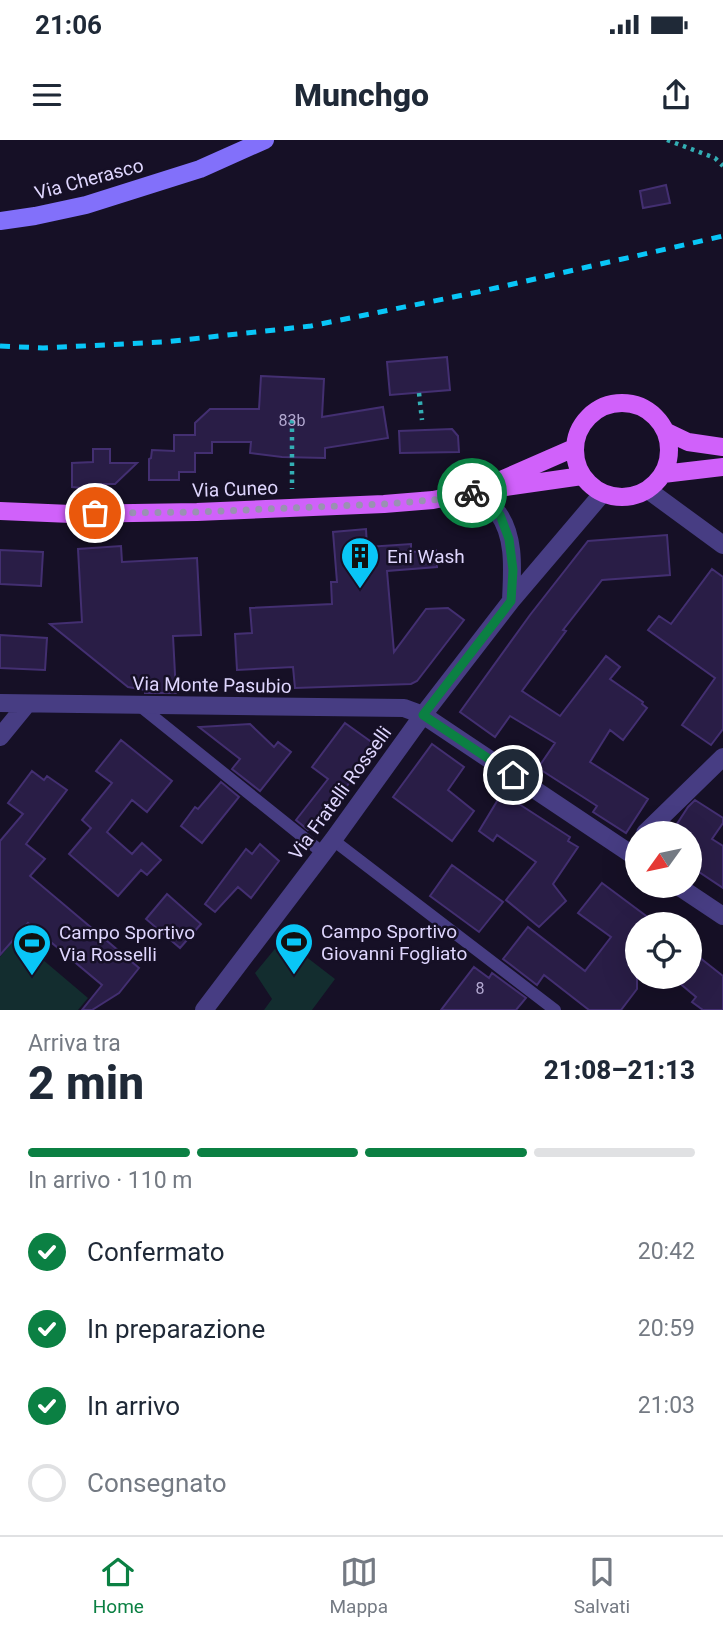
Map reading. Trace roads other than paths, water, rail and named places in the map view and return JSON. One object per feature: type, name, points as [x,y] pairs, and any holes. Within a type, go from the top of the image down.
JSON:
[{"type":"main road","name":"Via Cherasco","points":[[0,221],[97,202],[200,169],[265,140]]},
{"type":"main road","points":[[620,402],[634,404],[658,419],[665,431],[669,446],[663,474],[648,490],[637,495],[625,498],[602,494],[582,476],[576,463],[574,448],[577,434],[594,411],[606,405],[620,402]]},
{"type":"main road","points":[[665,431],[688,442],[723,447]]},
{"type":"main road","name":"Via Cuneo","points":[[471,492],[574,448]]},
{"type":"main road","points":[[663,474],[723,467]]},
{"type":"main road","name":"Via Cuneo","points":[[0,511],[71,514],[210,512],[384,504],[433,500],[582,476]]},
{"type":"street","points":[[648,490],[723,545]]},
{"type":"street","points":[[471,492],[500,515],[509,539],[513,570],[511,601]]},
{"type":"street","name":"Via Fratelli Rosselli","points":[[204,1010],[423,715],[511,601],[602,494]]},
{"type":"street","name":"Via Monte Pasubio","points":[[0,703],[404,708],[423,715]]},
{"type":"street","points":[[0,737],[27,704]]},
{"type":"street","points":[[423,715],[625,845]]},
{"type":"street","points":[[657,821],[723,757]]},
{"type":"street","points":[[696,898],[723,916]]},
{"type":"lane","points":[[140,706],[555,1010]]},
{"type":"railway","points":[[0,346],[43,348],[164,342],[311,326],[478,292],[723,236]]},
{"type":"place","name":"Eni Wash","points":[[360,590]]},
{"type":"place","name":"Campo Sportivo Giovanni Fogliato","points":[[294,976]]},
{"type":"place","name":"Campo Sportivo Via Rosselli","points":[[32,977]]}]
